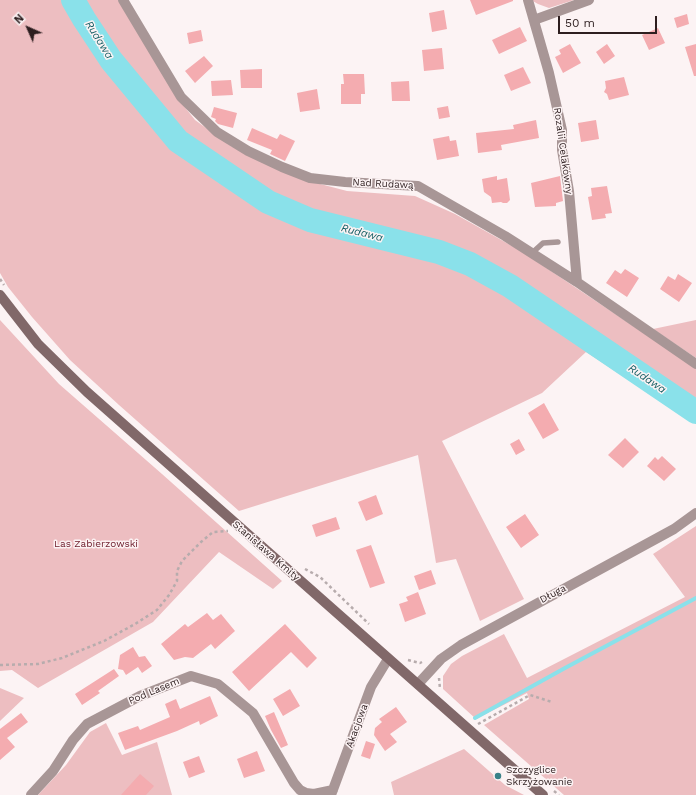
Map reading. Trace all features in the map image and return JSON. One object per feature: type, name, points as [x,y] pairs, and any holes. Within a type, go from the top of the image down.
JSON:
[{"type":"main road","name":"Stanisława Kmity","points":[[0,295],[38,344],[87,392],[388,660],[418,684],[543,795]]},
{"type":"street","name":"Nad Rudawą","points":[[123,0],[181,97],[223,136],[248,151],[310,178],[345,182],[418,186],[458,208],[532,253],[577,282],[696,364]]},
{"type":"street","name":"Rozalii Celakówny","points":[[528,0],[549,73],[562,130],[562,150],[570,199],[577,282]]},
{"type":"street","points":[[534,20],[582,4],[589,0]]},
{"type":"street","name":"Długa","points":[[418,684],[440,658],[461,645],[674,529],[696,513]]},
{"type":"street","name":"Akacjowa","points":[[332,793],[371,687],[388,660]]},
{"type":"street","name":"Pod Lasem","points":[[31,795],[53,771],[73,740],[87,724],[140,696],[191,676],[218,684],[253,713],[294,783],[300,790],[306,793],[314,794],[332,793]]},
{"type":"lane","points":[[532,253],[543,243],[558,242]]},
{"type":"path","points":[[0,665],[38,664],[62,658],[104,640],[135,624],[157,610],[169,595],[177,581],[177,571],[182,561],[201,542],[214,532],[230,530]]},
{"type":"path","points":[[313,572],[370,625]]},
{"type":"path","points":[[403,657],[420,663],[426,659]]},
{"type":"path","points":[[469,729],[530,695],[552,702]]},
{"type":"green space","points":[[0,0],[118,0],[176,96],[195,120],[231,146],[305,180],[347,191],[415,196],[455,214],[521,251],[696,368],[696,424],[586,352],[542,393],[442,441],[524,599],[480,621],[456,559],[436,563],[418,455],[239,511],[70,360],[32,317],[8,287],[0,273]]},
{"type":"green space","points":[[531,0],[574,0],[549,8]]},
{"type":"green space","name":"Las Zabierzowski","points":[[0,320],[59,384],[282,581],[273,589],[219,552],[153,622],[38,688],[12,670],[0,671]]},
{"type":"green space","points":[[696,320],[696,358],[653,329]]},
{"type":"green space","points":[[696,526],[696,795],[564,795],[484,725],[529,699],[527,693],[476,719],[443,689],[443,676],[451,664],[462,656],[504,634],[527,678],[685,597],[653,554]]},
{"type":"green space","points":[[0,688],[24,698],[0,721]]},
{"type":"green space","points":[[106,723],[122,755],[157,742],[172,795],[38,795],[66,765],[90,732]]},
{"type":"green space","points":[[464,749],[505,785],[524,795],[394,795],[391,782]]},
{"type":"building","points":[[470,0],[513,0],[513,1],[476,15]]},
{"type":"building","points":[[444,10],[447,29],[432,32],[429,13]]},
{"type":"building","points":[[687,14],[689,24],[677,28],[674,18]]},
{"type":"building","points":[[520,27],[527,41],[499,54],[492,40]]},
{"type":"building","points":[[658,28],[665,43],[649,50],[642,35]]},
{"type":"building","points":[[201,30],[203,41],[189,44],[187,33]]},
{"type":"building","points":[[570,44],[581,63],[563,73],[555,57],[561,54],[559,50]]},
{"type":"building","points":[[607,44],[615,56],[604,64],[596,52]]},
{"type":"building","points":[[696,44],[696,76],[694,76],[685,47]]},
{"type":"building","points":[[442,48],[444,69],[424,71],[422,50]]},
{"type":"building","points":[[204,56],[213,66],[195,83],[185,71]]},
{"type":"building","points":[[523,67],[531,83],[511,91],[504,75]]},
{"type":"building","points":[[262,69],[262,88],[241,88],[240,70]]},
{"type":"building","points":[[343,74],[364,74],[365,94],[361,94],[361,104],[341,104],[341,84],[344,84]]},
{"type":"building","points":[[624,77],[629,95],[609,100],[607,94],[604,92],[606,88],[605,81]]},
{"type":"building","points":[[231,80],[233,95],[212,96],[211,81]]},
{"type":"building","points":[[409,81],[410,101],[392,101],[391,82]]},
{"type":"building","points":[[317,89],[320,109],[300,112],[297,93]]},
{"type":"building","points":[[448,106],[450,117],[439,119],[437,108]]},
{"type":"building","points":[[214,107],[237,113],[233,128],[218,124],[215,121],[216,119],[211,117]]},
{"type":"building","points":[[536,120],[539,138],[501,145],[502,150],[478,153],[476,133],[514,129],[513,125]]},
{"type":"building","points":[[596,120],[599,139],[581,142],[578,123]]},
{"type":"building","points":[[252,128],[277,139],[280,134],[295,141],[285,161],[270,154],[272,150],[247,140]]},
{"type":"building","points":[[449,136],[450,141],[456,140],[459,156],[437,160],[433,139]]},
{"type":"building","points":[[497,176],[497,180],[507,178],[510,200],[507,203],[492,203],[491,197],[484,192],[482,179]]},
{"type":"building","points":[[560,176],[563,201],[556,203],[556,206],[535,207],[531,183]]},
{"type":"building","points":[[607,186],[612,213],[605,214],[606,218],[592,220],[588,197],[592,196],[591,188]]},
{"type":"building","points":[[625,269],[639,278],[627,297],[606,283],[615,270],[621,274]]},
{"type":"building","points":[[678,274],[692,283],[679,302],[660,289],[668,276],[675,280]]},
{"type":"building","points":[[544,403],[559,430],[543,439],[528,413]]},
{"type":"building","points":[[625,438],[639,452],[623,468],[608,455]]},
{"type":"building","points":[[519,439],[525,450],[516,455],[510,444]]},
{"type":"building","points":[[662,456],[676,469],[664,481],[647,466],[655,457],[658,460]]},
{"type":"building","points":[[376,495],[383,514],[366,521],[358,502]]},
{"type":"building","points":[[525,514],[539,535],[521,548],[506,527]]},
{"type":"building","points":[[336,517],[340,529],[316,537],[312,525]]},
{"type":"building","points":[[371,545],[385,583],[370,588],[356,550]]},
{"type":"building","points":[[431,570],[436,584],[419,590],[414,576]]},
{"type":"building","points":[[418,592],[426,614],[405,622],[399,604],[408,601],[406,597]]},
{"type":"building","points":[[207,613],[213,620],[221,614],[235,631],[215,649],[211,644],[193,658],[185,657],[174,660],[161,644],[185,624],[188,627]]},
{"type":"building","points":[[285,624],[317,658],[307,668],[291,652],[249,691],[232,672]]},
{"type":"building","points":[[133,647],[139,657],[145,656],[152,666],[142,673],[138,667],[126,675],[123,670],[118,669],[120,655]]},
{"type":"building","points":[[114,669],[119,676],[98,691],[100,693],[82,705],[75,694]]},
{"type":"building","points":[[290,689],[300,706],[283,716],[273,699]]},
{"type":"building","points":[[210,696],[218,716],[200,725],[199,721],[177,731],[125,750],[118,733],[138,726],[140,730],[170,717],[165,704],[176,699],[180,709]]},
{"type":"building","points":[[396,707],[407,722],[390,734],[397,742],[385,751],[374,735],[375,728],[382,722],[379,719]]},
{"type":"building","points":[[274,712],[288,745],[281,748],[265,716]]},
{"type":"building","points":[[21,713],[28,722],[7,738],[15,747],[0,760],[0,729]]},
{"type":"building","points":[[366,741],[375,744],[370,759],[361,756]]},
{"type":"building","points":[[257,751],[265,771],[244,778],[237,759]]},
{"type":"building","points":[[199,756],[205,772],[189,778],[183,762]]},
{"type":"building","points":[[140,774],[154,786],[146,795],[121,795]]},
{"type":"waterway","name":"Rudawa","points":[[73,0],[111,60],[178,141],[268,202],[310,220],[439,252],[470,264],[510,286],[696,412]]},
{"type":"waterway","points":[[475,718],[696,598]]},
{"type":"place","name":"Szczyglice Skrzyżowanie","points":[[498,776]]}]
